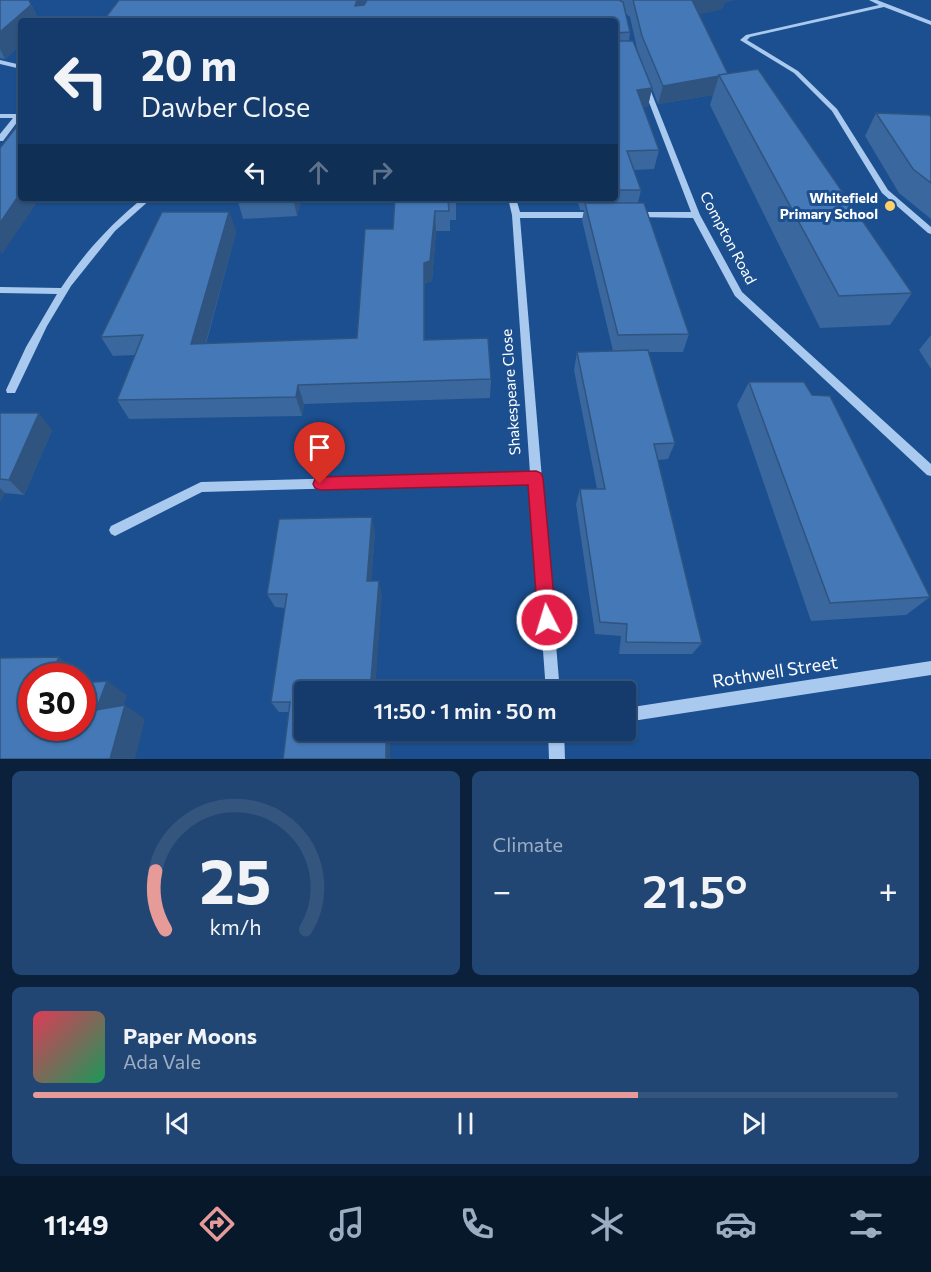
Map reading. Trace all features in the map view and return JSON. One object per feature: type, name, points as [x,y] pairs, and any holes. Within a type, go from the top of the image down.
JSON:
[{"type":"street","points":[[872,0],[931,23]]},
{"type":"street","points":[[884,5],[748,36],[743,40],[796,72],[835,110],[885,191],[931,231]]},
{"type":"street","points":[[0,62],[18,66]]},
{"type":"street","name":"Compton Road","points":[[642,75],[696,215],[738,294],[931,471]]},
{"type":"street","points":[[0,116],[18,114]]},
{"type":"street","points":[[0,139],[18,115]]},
{"type":"street","points":[[11,390],[24,358],[63,291],[112,229],[145,201]]},
{"type":"street","name":"Shakespeare Close","points":[[513,201],[516,215],[552,681]]},
{"type":"street","points":[[516,215],[612,215]]},
{"type":"street","points":[[624,215],[696,215]]},
{"type":"street","points":[[0,290],[63,291]]},
{"type":"street","points":[[116,530],[201,487],[536,478]]},
{"type":"street","name":"Rothwell Street","points":[[636,713],[931,668]]},
{"type":"street","points":[[556,741],[557,759]]},
{"type":"building","points":[[0,0],[29,0],[31,5],[0,32]]},
{"type":"building","points":[[119,0],[357,0],[355,6],[364,5],[367,0],[619,0],[623,2],[630,32],[618,33],[618,18],[105,18]]},
{"type":"building","points":[[633,0],[692,0],[728,74],[663,86],[642,36]]},
{"type":"building","points":[[618,41],[633,41],[652,88],[637,90],[659,150],[627,151],[641,190],[618,190]]},
{"type":"building","points":[[758,69],[912,293],[839,296],[719,75]]},
{"type":"building","points":[[876,113],[929,115],[931,117],[931,183],[913,169]]},
{"type":"building","points":[[18,125],[18,196],[0,223],[0,148]]},
{"type":"building","points":[[395,201],[448,201],[449,211],[435,211],[430,261],[424,263],[424,340],[488,338],[491,379],[298,385],[296,397],[117,400],[143,335],[101,337],[162,212],[229,212],[191,344],[357,338],[365,229],[393,229]]},
{"type":"building","points":[[585,203],[644,203],[689,334],[618,335]]},
{"type":"building","points":[[648,350],[675,443],[654,444],[702,643],[626,642],[627,624],[600,622],[580,489],[605,489],[577,352]]},
{"type":"building","points":[[749,382],[804,382],[812,395],[830,396],[930,597],[830,603]]},
{"type":"building","points":[[0,413],[39,413],[9,480],[0,479]]},
{"type":"building","points":[[372,517],[367,581],[379,581],[371,681],[294,681],[294,741],[386,741],[386,759],[283,759],[290,702],[271,702],[287,594],[267,594],[279,519]]},
{"type":"building","points":[[59,657],[56,663],[18,663],[18,741],[96,741],[96,710],[125,705],[110,759],[0,759],[0,658]]},
{"type":"building","points":[[107,681],[96,710],[96,682]]},
{"type":"place","name":"Whitefield Primary School","points":[[890,206]]},
{"type":"route","points":[[320,484],[536,478],[547,620]]}]
